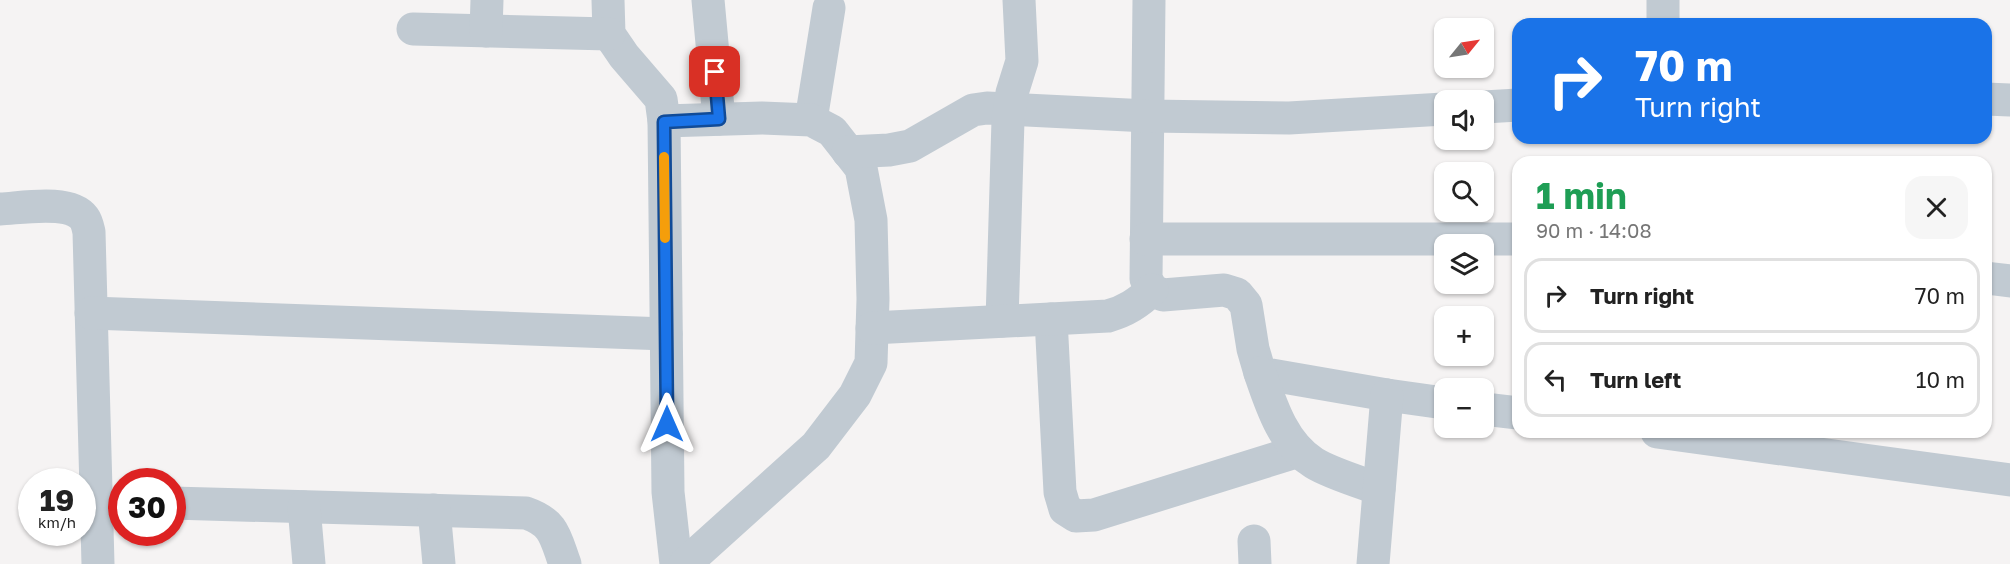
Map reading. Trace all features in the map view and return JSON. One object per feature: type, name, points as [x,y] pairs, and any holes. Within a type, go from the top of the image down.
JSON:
[{"type":"street","points":[[608,0],[609,34],[624,56],[661,99],[664,122],[668,492],[676,564]]},
{"type":"street","points":[[708,0],[719,119]]},
{"type":"street","points":[[1002,321],[1009,108],[1022,61],[1019,0]]},
{"type":"street","points":[[1149,0],[1146,279],[1152,290],[1163,295],[1224,290],[1237,294],[1246,305],[1253,349],[1272,409],[1299,451],[1314,463],[1379,489]]},
{"type":"street","points":[[1663,0],[1663,18]]},
{"type":"street","points":[[812,120],[829,8]]},
{"type":"street","points":[[413,29],[486,15],[609,34]]},
{"type":"street","points":[[1992,99],[2010,100]]},
{"type":"street","points":[[1494,106],[1512,105]]},
{"type":"street","points":[[848,152],[889,150],[910,146],[973,110],[987,108],[1148,116],[1289,118],[1434,111]]},
{"type":"street","points":[[664,122],[762,118],[812,120],[832,131],[861,168],[871,220],[871,363],[855,395],[816,446],[685,564]]},
{"type":"street","points":[[0,209],[59,207],[74,210],[85,219],[89,232],[91,313],[108,491]]},
{"type":"street","points":[[1146,239],[1512,238]]},
{"type":"street","points":[[1992,279],[2010,281]]},
{"type":"street","points":[[872,328],[1108,316],[1134,306],[1152,290]]},
{"type":"street","points":[[91,313],[666,334]]},
{"type":"street","points":[[1051,319],[1060,492],[1065,509],[1076,516],[1094,515],[1299,451]]},
{"type":"street","points":[[1260,373],[1434,402]]},
{"type":"street","points":[[1373,564],[1386,395]]},
{"type":"street","points":[[1494,410],[1512,412]]},
{"type":"street","points":[[1701,438],[2010,480]]},
{"type":"street","points":[[186,503],[526,513],[542,518],[552,530],[565,564]]},
{"type":"street","points":[[98,564],[108,507]]},
{"type":"street","points":[[304,507],[309,564]]},
{"type":"street","points":[[434,510],[440,564]]},
{"type":"slow traffic","points":[[664,157],[665,238]]},
{"type":"route","points":[[667,424],[664,122],[719,119],[715,72]]}]
